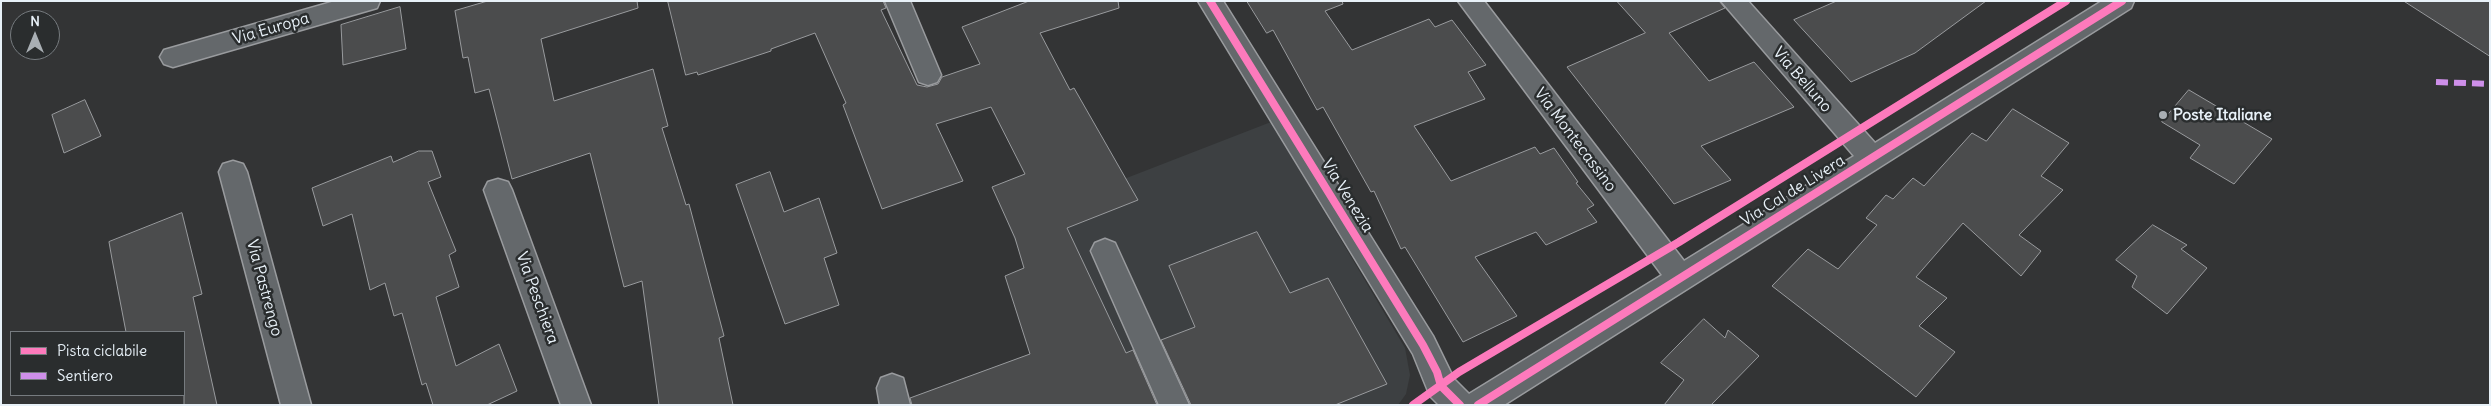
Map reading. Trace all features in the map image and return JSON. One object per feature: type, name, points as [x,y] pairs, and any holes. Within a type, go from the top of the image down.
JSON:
[{"type":"street","name":"Via Europa","points":[[173,58],[368,1]]},
{"type":"street","points":[[897,1],[928,75]]},
{"type":"street","name":"Via Venezia","points":[[1210,1],[1423,345],[1437,372],[1441,386],[1460,405]]},
{"type":"street","name":"Via Montecassino","points":[[1470,1],[1681,278]]},
{"type":"street","name":"Via Belluno","points":[[1733,1],[1872,158]]},
{"type":"street","name":"Via Cal de Livera","points":[[1478,405],[2122,1]]},
{"type":"street","name":"Via Pastrengo","points":[[233,172],[296,405]]},
{"type":"street","name":"Via Peschiera","points":[[498,190],[576,405]]},
{"type":"street","points":[[1105,251],[1174,405]]},
{"type":"shaded area","points":[[1271,122],[1405,348],[1410,375],[1406,394],[1398,405],[1083,405],[1008,224]]},
{"type":"building","points":[[488,1],[637,1],[638,8],[541,39],[554,101],[653,69],[668,126],[662,128],[686,205],[689,204],[724,336],[719,338],[733,405],[659,405],[642,281],[624,287],[590,153],[512,179],[489,89],[475,93],[468,57],[463,58],[455,11]]},
{"type":"building","points":[[668,1],[883,1],[886,8],[881,10],[917,85],[927,87],[938,84],[942,77],[980,64],[962,27],[1029,1],[1118,1],[1119,8],[1040,33],[1070,90],[1074,88],[1138,200],[1067,228],[1126,353],[1133,350],[1157,405],[912,405],[910,398],[1030,354],[1005,276],[1024,268],[1015,238],[992,187],[1025,174],[991,107],[936,124],[963,181],[882,209],[843,105],[846,103],[815,33],[771,49],[771,51],[698,75],[697,72],[686,75]]},
{"type":"building","points":[[1247,1],[1342,1],[1343,4],[1325,11],[1352,50],[1429,19],[1435,27],[1452,20],[1486,65],[1468,72],[1485,99],[1414,126],[1451,181],[1535,147],[1540,154],[1554,148],[1578,182],[1576,183],[1594,205],[1587,209],[1597,222],[1546,245],[1536,232],[1475,257],[1517,316],[1463,342],[1405,247],[1401,249],[1374,191],[1371,192],[1323,107],[1317,110],[1273,30],[1267,33]]},
{"type":"building","points":[[1617,1],[1719,1],[1725,8],[1669,33],[1709,81],[1754,62],[1794,107],[1701,146],[1731,180],[1674,204],[1567,67],[1645,33]]},
{"type":"building","points":[[1837,1],[1986,1],[1915,53],[1851,82],[1794,20]]},
{"type":"building","points":[[2404,1],[2490,1],[2490,56]]},
{"type":"building","points":[[400,7],[406,49],[343,65],[341,25]]},
{"type":"building","points":[[2189,90],[2272,139],[2234,184],[2190,158],[2200,145],[2162,122]]},
{"type":"building","points":[[85,100],[101,136],[64,153],[52,115]]},
{"type":"building","points":[[2013,109],[2069,143],[2041,176],[2063,190],[2019,235],[2041,251],[2021,276],[1963,223],[1916,277],[1947,298],[1919,326],[1955,352],[1916,397],[1772,286],[1808,249],[1838,269],[1877,225],[1866,218],[1886,195],[1893,199],[1913,178],[1924,186],[1972,133],[1986,141]]},
{"type":"building","points":[[419,151],[432,151],[441,177],[428,182],[456,251],[449,255],[459,287],[436,297],[456,366],[499,344],[517,391],[487,405],[433,405],[426,383],[422,385],[402,313],[394,316],[385,283],[370,290],[352,214],[323,226],[312,188],[391,156],[393,162]]},
{"type":"building","points":[[770,172],[784,212],[819,198],[837,253],[824,258],[839,305],[785,324],[736,185]]},
{"type":"building","points":[[182,213],[202,294],[193,297],[217,405],[184,405],[185,331],[126,331],[109,242]]},
{"type":"building","points":[[2153,225],[2187,245],[2181,249],[2207,268],[2167,314],[2132,287],[2137,276],[2116,260]]},
{"type":"building","points":[[1257,232],[1290,293],[1328,278],[1387,384],[1335,405],[1191,405],[1161,340],[1195,327],[1169,266]]},
{"type":"building","points":[[1704,319],[1725,338],[1728,330],[1759,356],[1711,405],[1664,405],[1684,380],[1661,363]]},
{"type":"marked path","points":[[2436,82],[2490,84]]},
{"type":"cycle path","points":[[1210,1],[1423,345],[1437,372],[1441,386],[1460,405]]},
{"type":"cycle path","points":[[1413,405],[1459,372],[1679,242],[2066,1]]},
{"type":"cycle path","points":[[1478,405],[2122,1]]},
{"type":"place","name":"Poste Italiane","points":[[2163,115]]}]
